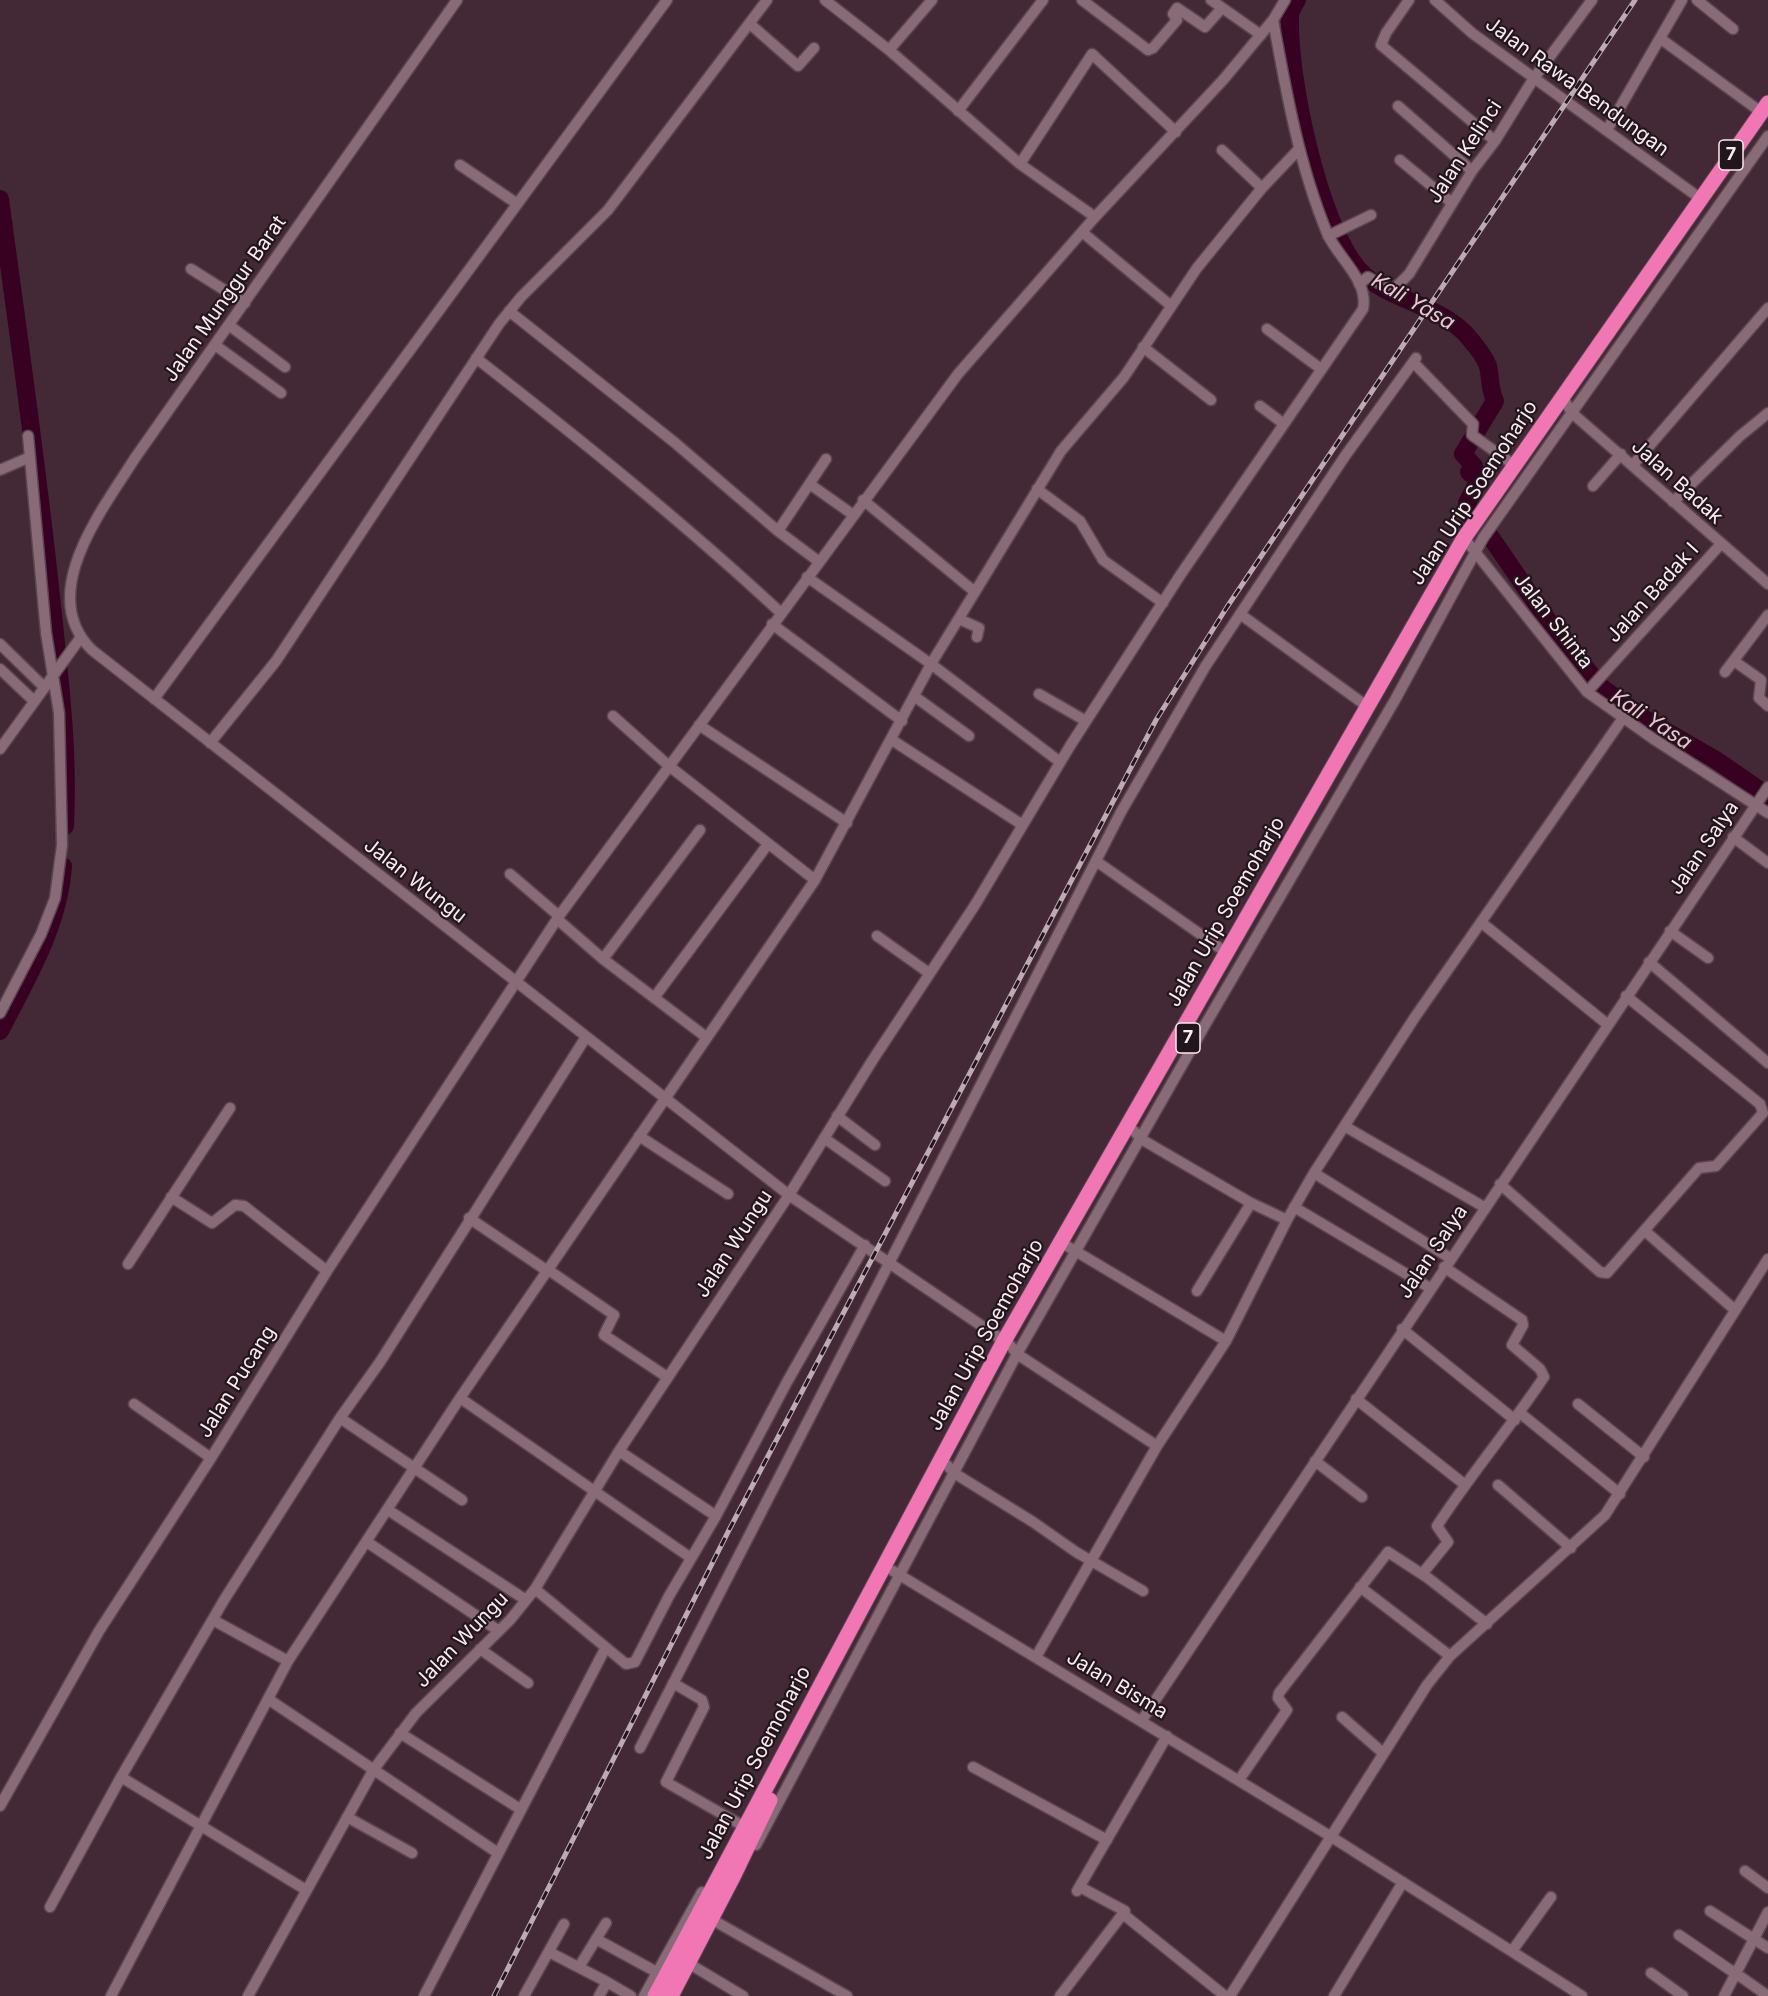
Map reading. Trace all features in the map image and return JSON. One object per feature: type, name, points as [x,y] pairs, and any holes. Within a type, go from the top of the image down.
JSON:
[{"type":"highway","name":"Jalan Urip Soemoharjo","points":[[654,1996],[661,1975],[742,1825],[951,1469],[1008,1345],[1072,1249],[1137,1135],[1356,735],[1366,705],[1464,538],[1512,464],[1698,197],[1763,110]]},
{"type":"highway","name":"Jalan Urip Soemoharjo","points":[[672,1996],[713,1920],[789,1760],[1008,1345],[1224,951],[1472,547],[1569,408],[1763,110]]},
{"type":"street","name":"Jalan Munggur Barat","points":[[81,637],[72,609],[71,583],[75,562],[81,549],[135,458],[457,0]]},
{"type":"street","points":[[154,699],[667,0]]},
{"type":"street","points":[[210,743],[276,661],[509,311],[608,210],[767,0]]},
{"type":"street","points":[[825,0],[889,50],[1020,164],[1095,217]]},
{"type":"street","points":[[889,50],[932,0]]},
{"type":"street","points":[[1082,0],[1148,50],[1153,48],[1176,20],[1173,14],[1177,8],[1206,27],[1222,8]]},
{"type":"street","points":[[1210,0],[1261,35]]},
{"type":"street","name":"Jalan Pucang","points":[[0,1806],[99,1631],[211,1458],[327,1271],[558,918],[852,514],[958,374],[1095,217],[1176,132],[1261,35],[1285,0]]},
{"type":"street","points":[[1409,0],[1383,38],[1382,46],[1495,141]]},
{"type":"street","name":"Jalan Rawa Bendungan","points":[[1435,0],[1472,33],[1698,197]]},
{"type":"street","name":"Jalan Kelinci","points":[[1362,281],[1389,290],[1396,289],[1416,265],[1472,171],[1495,141],[1534,78],[1592,0]]},
{"type":"street","points":[[1607,130],[1682,0]]},
{"type":"street","points":[[1697,0],[1733,29]]},
{"type":"street","points":[[958,111],[1036,2]]},
{"type":"street","points":[[1157,1446],[789,1195],[837,1116],[975,905],[1021,824],[1086,721],[1284,423],[1364,309],[1362,281],[1310,189],[1299,149],[1273,20]]},
{"type":"street","points":[[750,24],[798,66],[814,48]]},
{"type":"street","points":[[1661,39],[1763,110],[1768,92]]},
{"type":"street","points":[[1020,164],[1092,54],[1176,132]]},
{"type":"street","points":[[1398,106],[1472,171]]},
{"type":"street","points":[[1569,408],[1768,136]]},
{"type":"street","points":[[111,1996],[288,1661],[388,1510],[414,1466],[664,1098],[816,880],[931,664],[1065,445],[1114,389],[1143,347],[1167,302],[1262,188],[1299,149]]},
{"type":"street","points":[[1222,150],[1262,188]]},
{"type":"street","points":[[1400,160],[1452,203]]},
{"type":"street","points":[[460,165],[516,203]]},
{"type":"street","points":[[1335,233],[1371,215]]},
{"type":"street","points":[[1082,232],[1167,302]]},
{"type":"street","points":[[191,269],[245,303]]},
{"type":"street","points":[[1633,465],[1768,308]]},
{"type":"street","points":[[509,311],[646,419],[778,531],[818,561]]},
{"type":"street","points":[[230,326],[285,367]]},
{"type":"street","points":[[1267,329],[1321,369]]},
{"type":"street","points":[[215,345],[281,393]]},
{"type":"street","points":[[1143,347],[1211,400]]},
{"type":"street","points":[[476,358],[701,538],[781,613]]},
{"type":"street","points":[[640,1748],[890,1262],[940,1160],[1096,861],[1204,667],[1345,456],[1414,360],[1473,424],[1473,436],[1512,464]]},
{"type":"street","points":[[1260,406],[1284,423]]},
{"type":"street","name":"Jalan Badak","points":[[1569,408],[1720,545],[1768,584]]},
{"type":"street","points":[[1673,502],[1740,436],[1768,413]]},
{"type":"street","points":[[0,1013],[41,934],[57,889],[62,845],[59,713],[46,633],[28,436]]},
{"type":"street","points":[[1593,486],[1621,454]]},
{"type":"street","points":[[0,470],[30,457]]},
{"type":"street","points":[[778,531],[811,485],[826,459]]},
{"type":"street","points":[[811,485],[852,514]]},
{"type":"street","points":[[1037,489],[1080,521],[1103,560],[1163,603]]},
{"type":"street","points":[[863,500],[975,592]]},
{"type":"street","name":"Jalan Badak I","points":[[1594,685],[1720,545]]},
{"type":"street","points":[[1287,1220],[1251,1203],[1137,1135],[1372,741],[1472,547]]},
{"type":"street","name":"Jalan Shinta","points":[[1472,547],[1623,718],[1758,801],[1768,813]]},
{"type":"street","points":[[807,578],[931,664],[1060,762]]},
{"type":"street","points":[[1096,861],[1224,951],[1366,705],[1240,614]]},
{"type":"street","points":[[1725,672],[1768,615]]},
{"type":"street","points":[[959,619],[979,628],[977,637]]},
{"type":"street","points":[[772,624],[902,721]]},
{"type":"street","points":[[0,749],[81,637]]},
{"type":"street","name":"Jalan Wungu","points":[[81,637],[92,650],[154,699],[789,1195],[619,1450],[535,1588],[499,1631],[416,1713],[374,1769],[248,1996]]},
{"type":"street","points":[[0,644],[44,687]]},
{"type":"street","points":[[1734,661],[1761,680],[1759,698],[1768,706]]},
{"type":"street","points":[[0,669],[34,701]]},
{"type":"street","points":[[1039,694],[1086,721]]},
{"type":"street","points":[[914,696],[969,736]]},
{"type":"street","points":[[613,716],[669,766],[816,880]]},
{"type":"street","points":[[1036,1658],[1157,1446],[1226,1341],[1287,1220],[1314,1173],[1346,1127],[1414,1017],[1482,923],[1623,718]]},
{"type":"street","points":[[699,725],[846,823]]},
{"type":"street","points":[[892,740],[1021,824]]},
{"type":"street","name":"Jalan Salya","points":[[1142,1720],[1402,1329],[1768,787]]},
{"type":"street","points":[[603,959],[700,830]]},
{"type":"street","points":[[1733,837],[1768,863]]},
{"type":"street","points":[[654,998],[768,844]]},
{"type":"street","points":[[510,874],[603,959],[706,1037]]},
{"type":"street","points":[[1482,923],[1607,1024]]},
{"type":"street","points":[[1670,931],[1708,958]]},
{"type":"street","points":[[877,936],[929,973]]},
{"type":"street","points":[[1649,962],[1768,1063]]},
{"type":"street","points":[[1500,1184],[1604,1273],[1612,1269],[1699,1168],[1716,1166],[1764,1110],[1760,1104],[1626,996]]},
{"type":"street","points":[[50,1907],[121,1777],[213,1620],[340,1418],[380,1362],[469,1218],[586,1037]]},
{"type":"street","points":[[128,1264],[230,1108]]},
{"type":"street","points":[[837,1116],[876,1145]]},
{"type":"street","points":[[1346,1127],[1484,1207]]},
{"type":"street","points":[[639,1136],[728,1194]]},
{"type":"street","points":[[824,1138],[885,1181]]},
{"type":"street","points":[[1314,1173],[1447,1262],[1523,1322],[1512,1344],[1540,1369],[1544,1377],[1517,1417],[1464,1484],[1436,1528],[1448,1542],[1422,1574]]},
{"type":"street","points":[[171,1197],[212,1223],[235,1205],[244,1206],[327,1271]]},
{"type":"street","points":[[1197,1291],[1251,1203]]},
{"type":"street","points":[[1294,1207],[1430,1288]]},
{"type":"street","points":[[469,1218],[614,1315],[604,1335],[667,1377]]},
{"type":"street","points":[[1645,1231],[1735,1310]]},
{"type":"street","points":[[535,1588],[626,1664],[634,1662],[716,1516],[787,1382],[865,1245]]},
{"type":"street","points":[[1072,1249],[1226,1341]]},
{"type":"street","points":[[1230,1996],[1427,1685],[1450,1656],[1605,1515],[1768,1259]]},
{"type":"street","points":[[1402,1329],[1620,1494]]},
{"type":"street","points":[[673,1683],[702,1700],[704,1707],[666,1782],[742,1825],[1008,1345]]},
{"type":"street","points":[[460,1398],[691,1558]]},
{"type":"street","points":[[1356,1400],[1464,1484]]},
{"type":"street","points":[[134,1404],[211,1458]]},
{"type":"street","points":[[1578,1404],[1644,1457]]},
{"type":"street","points":[[340,1418],[462,1500]]},
{"type":"street","points":[[619,1450],[716,1516]]},
{"type":"street","points":[[1315,1461],[1362,1497]]},
{"type":"street","points":[[951,1469],[1143,1591]]},
{"type":"street","points":[[1498,1485],[1571,1548]]},
{"type":"street","points":[[388,1510],[526,1600]]},
{"type":"street","points":[[367,1542],[499,1631]]},
{"type":"street","points":[[1239,1780],[1287,1710],[1279,1699],[1279,1694],[1388,1552],[1422,1574],[1487,1624]]},
{"type":"street","name":"Jalan Bisma","points":[[891,1570],[1142,1720],[1582,1996]]},
{"type":"street","points":[[1360,1587],[1450,1656]]},
{"type":"street","points":[[213,1620],[288,1661]]},
{"type":"street","points":[[424,1996],[605,1648]]},
{"type":"street","points":[[480,1649],[528,1683]]},
{"type":"street","points":[[267,1699],[498,1852]]},
{"type":"street","points":[[1342,1717],[1383,1753]]},
{"type":"street","points":[[400,1733],[520,1809]]},
{"type":"street","points":[[1060,1996],[1125,1911],[1078,1889],[1167,1736]]},
{"type":"street","points":[[973,1767],[1107,1840]]},
{"type":"street","points":[[121,1777],[306,1890]]},
{"type":"street","points":[[347,1816],[412,1853]]},
{"type":"street","points":[[1744,1871],[1768,1888]]},
{"type":"street","points":[[1334,1996],[1403,1882]]},
{"type":"street","points":[[1512,1951],[1551,1897]]},
{"type":"street","points":[[1710,1911],[1760,1943]]},
{"type":"street","points":[[1760,1943],[1768,1912]]},
{"type":"street","points":[[1123,1914],[1225,1996]]},
{"type":"street","points":[[713,1920],[847,1996]]},
{"type":"street","points":[[579,1967],[606,1923]]},
{"type":"street","points":[[524,1996],[564,1924]]},
{"type":"street","points":[[1724,1996],[1760,1943],[1768,1926]]},
{"type":"street","points":[[1679,1935],[1768,1996]]},
{"type":"street","points":[[596,1939],[661,1975],[644,1996]]},
{"type":"street","points":[[549,1952],[632,1996]]},
{"type":"street","points":[[690,1964],[743,1996]]},
{"type":"street","points":[[1651,1973],[1683,1996]]},
{"type":"street","points":[[1732,1996],[1738,1976]]},
{"type":"street","points":[[599,1996],[607,1982]]},
{"type":"waterway","name":"Kali Yasa","points":[[1297,0],[1290,15],[1294,76],[1300,112],[1319,186],[1344,249],[1359,270],[1371,281],[1431,310],[1459,327],[1475,345],[1488,366],[1495,401],[1463,454],[1474,466],[1469,472],[1479,480],[1467,503],[1469,515]]},
{"type":"waterway","points":[[0,199],[46,546],[66,769],[65,826]]},
{"type":"waterway","name":"Kali Yasa","points":[[1490,536],[1547,619],[1601,687],[1645,719],[1716,760],[1768,796]]},
{"type":"waterway","points":[[0,1031],[31,971],[48,931],[55,910],[63,866]]},
{"type":"railway","points":[[494,1996],[729,1530],[1156,720],[1227,607],[1635,0]]}]
